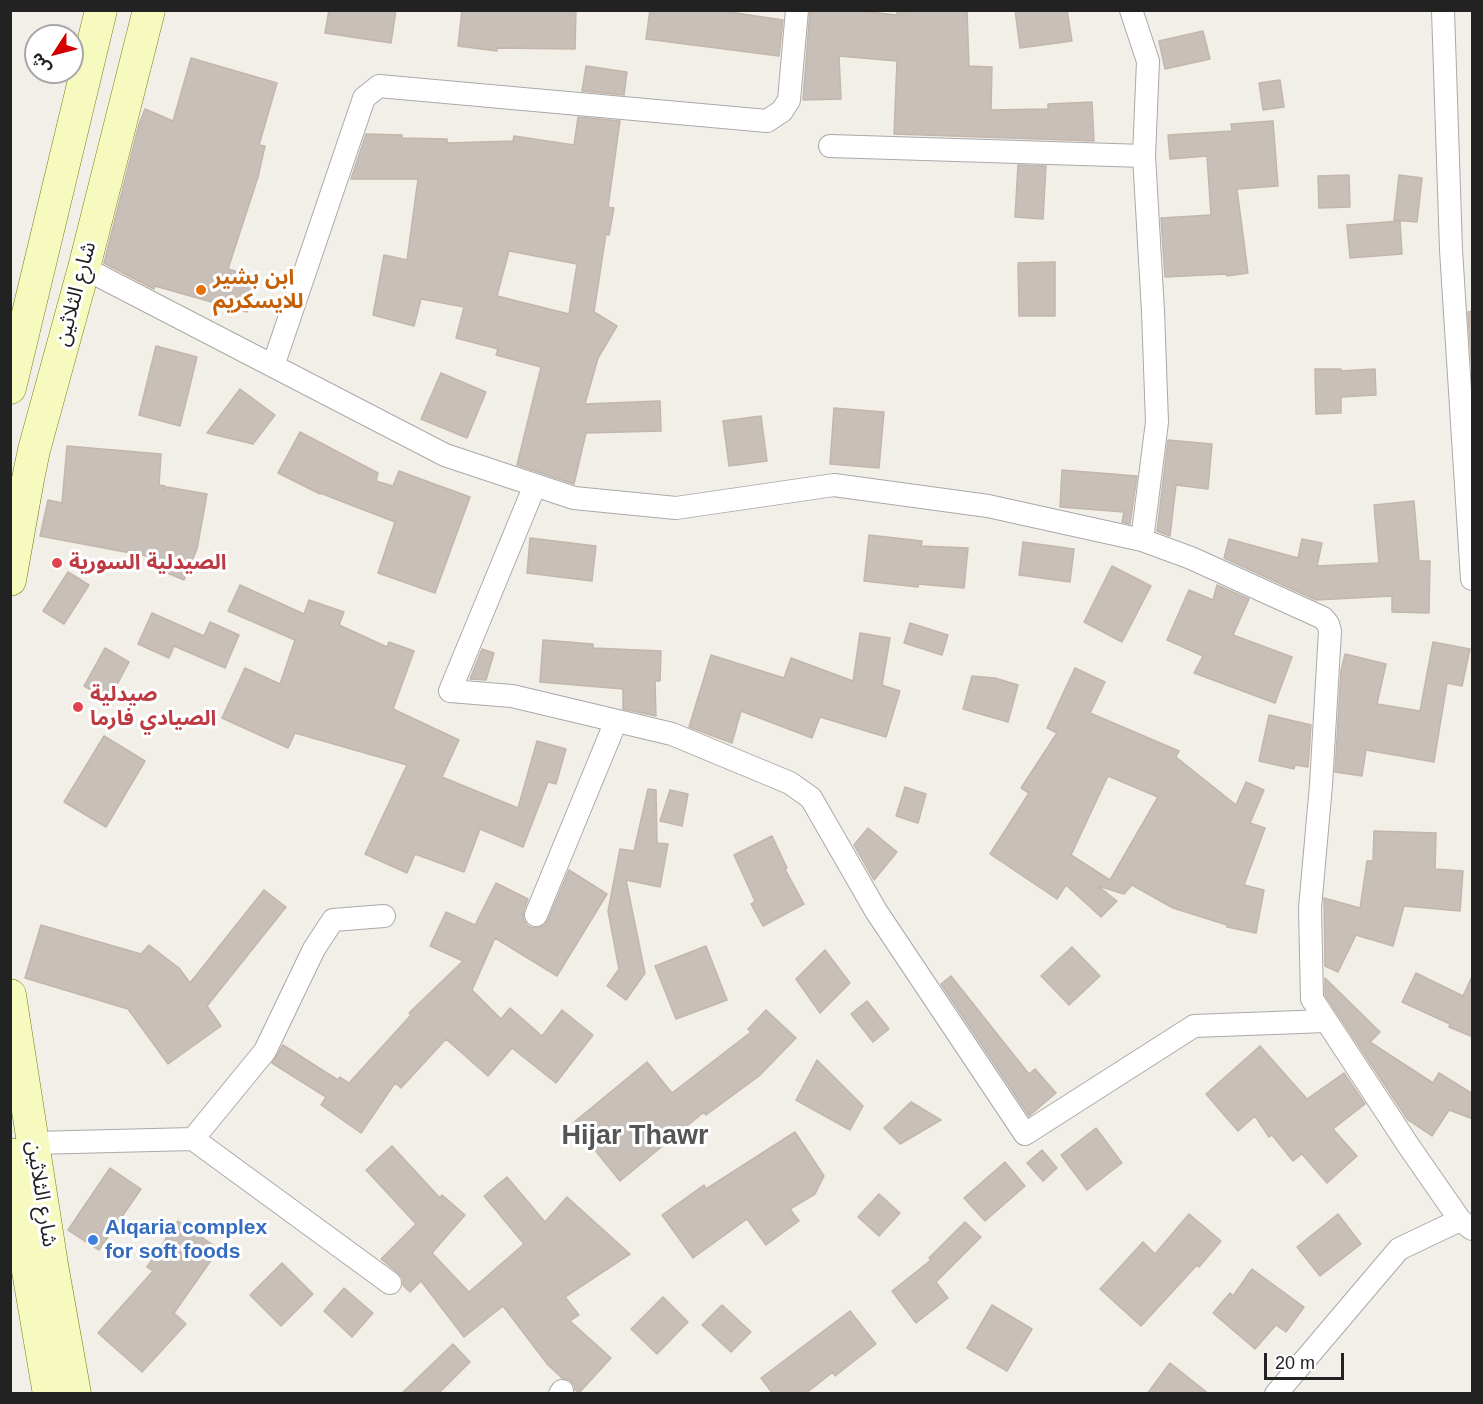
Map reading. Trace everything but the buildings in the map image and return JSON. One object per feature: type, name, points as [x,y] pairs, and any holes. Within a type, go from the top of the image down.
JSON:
[{"type":"main road","name":"شارع الثلاثين","points":[[10,388],[101,10]]},
{"type":"main road","name":"شارع الثلاثين","points":[[10,580],[21,461],[84,268],[149,10]]},
{"type":"main road","name":"شارع الثلاثين","points":[[10,995],[30,1268],[49,1394]]},
{"type":"main road","name":"شارع الثلاثين","points":[[30,1268],[75,1394]]},
{"type":"street","points":[[273,366],[364,98],[379,86],[767,121],[782,111],[789,100],[797,10]]},
{"type":"street","points":[[1131,10],[1148,61],[1144,156],[1157,422],[1142,540]]},
{"type":"street","points":[[1443,10],[1451,250],[1473,579]]},
{"type":"street","points":[[831,146],[1144,156]]},
{"type":"street","points":[[84,268],[445,455],[573,498],[676,508],[834,485],[988,506],[1142,540],[1201,563],[1323,618],[1330,631],[1330,647],[1310,908],[1312,999],[1408,1145],[1466,1225],[1400,1249],[1276,1394]]},
{"type":"street","points":[[535,484],[450,691],[512,696],[672,734],[790,783],[811,798],[876,911],[1024,1134],[1194,1026],[1326,1021]]},
{"type":"street","points":[[536,915],[616,721]]},
{"type":"street","points":[[193,1139],[265,1051],[314,949],[333,920],[384,916]]},
{"type":"street","points":[[22,1149],[193,1139],[390,1283]]},
{"type":"place","name":"ابن بشير للايسكريم","points":[[201,290]]},
{"type":"place","name":"الصيدلية السورية","points":[[57,563]]},
{"type":"place","name":"صيدلية الصيادي فارما","points":[[78,707]]},
{"type":"place","name":"Alqaria complex for soft foods","points":[[93,1240]]},
{"type":"district","name":"Hijar Thawr","points":[[635,1137]]}]
